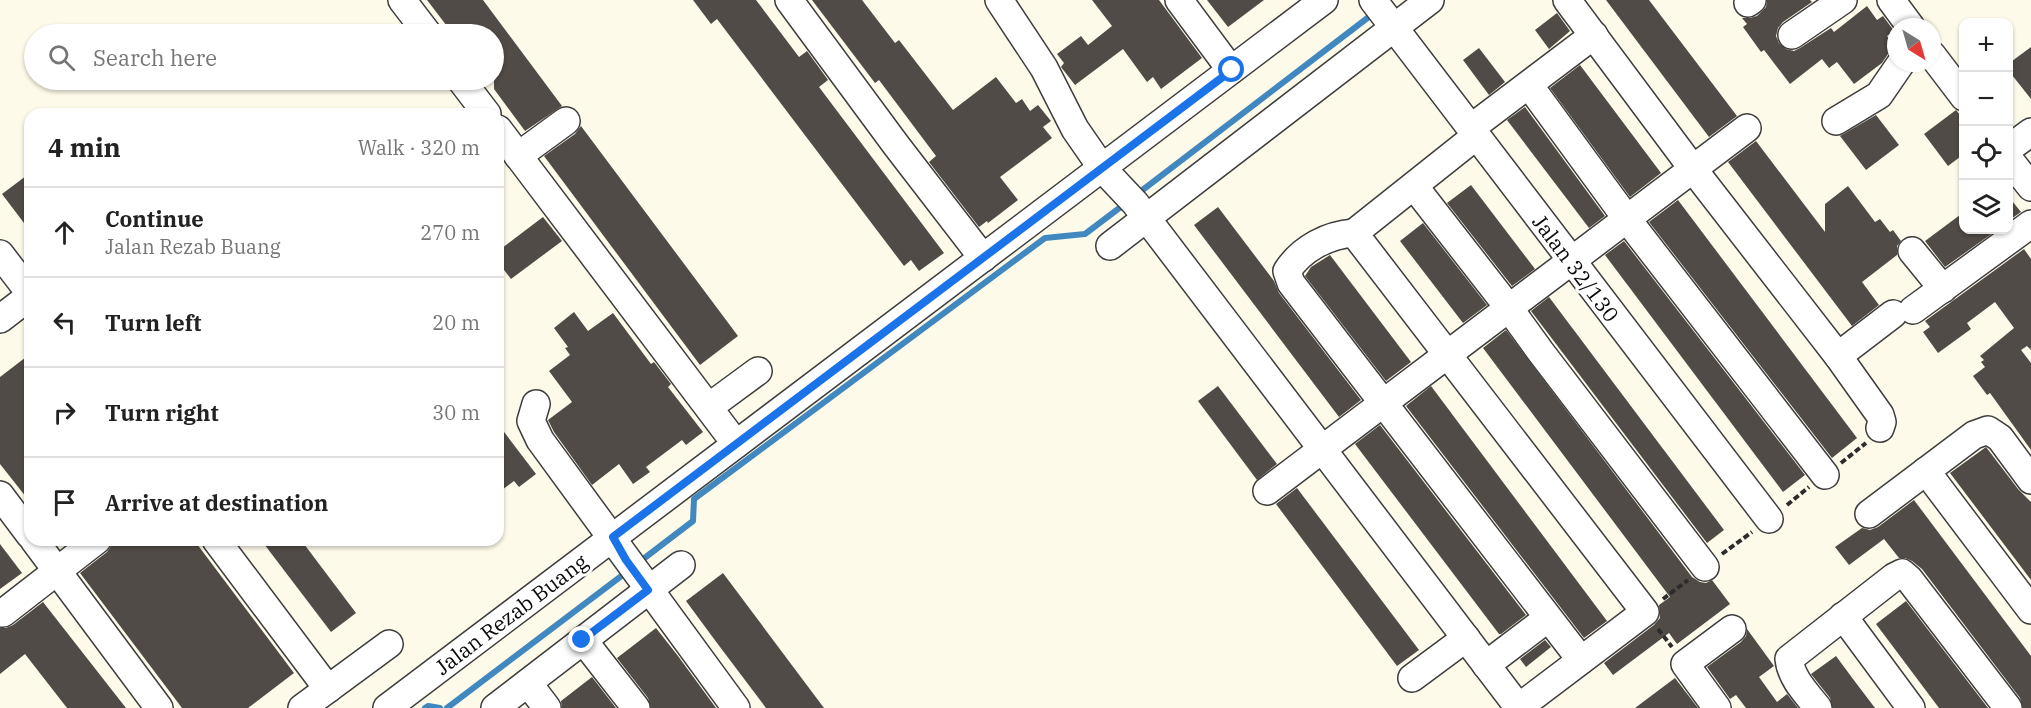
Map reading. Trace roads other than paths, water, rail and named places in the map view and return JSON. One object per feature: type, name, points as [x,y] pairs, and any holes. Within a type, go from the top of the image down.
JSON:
[{"type":"street","points":[[402,0],[420,24]]},
{"type":"street","points":[[789,0],[983,258]]},
{"type":"street","points":[[999,0],[1044,68],[1075,129],[1102,168],[1134,203],[1518,708],[1645,612],[1354,233]]},
{"type":"street","points":[[1179,0],[1232,70]]},
{"type":"street","name":"Jalan Rezab Buang","points":[[387,708],[1324,0]]},
{"type":"street","points":[[1110,246],[1134,203],[1382,12],[1430,0]]},
{"type":"street","points":[[1567,0],[1693,169],[1838,356],[1880,414],[1882,422],[1880,428]]},
{"type":"street","points":[[1891,0],[1904,18]]},
{"type":"street","points":[[1792,35],[1836,2]]},
{"type":"street","name":"Jalan 32/130","points":[[1382,12],[1769,519]]},
{"type":"street","points":[[1581,660],[1291,283],[1287,271],[1293,261],[1322,240],[1336,234],[1354,233],[1414,186],[1528,85],[1594,35]]},
{"type":"street","points":[[1941,67],[1959,90]]},
{"type":"street","points":[[1836,121],[1880,95],[1895,72]]},
{"type":"street","points":[[1528,85],[1825,475]]},
{"type":"street","points":[[469,90],[482,108]]},
{"type":"street","points":[[518,156],[566,121]]},
{"type":"street","points":[[1267,491],[1747,128]]},
{"type":"street","points":[[2013,146],[2031,132]]},
{"type":"street","points":[[504,137],[736,444]]},
{"type":"street","points":[[2013,165],[2031,188]]},
{"type":"street","points":[[1414,186],[1705,567]]},
{"type":"street","points":[[1838,356],[1903,312],[1943,289],[2031,224]]},
{"type":"street","points":[[1912,251],[1943,289]]},
{"type":"street","points":[[0,254],[24,287]]},
{"type":"street","points":[[0,319],[24,300]]},
{"type":"street","points":[[709,407],[758,370]]},
{"type":"street","points":[[536,404],[531,421],[540,440],[736,708]]},
{"type":"street","points":[[1869,514],[1974,435],[1988,430],[2000,438],[2031,480]]},
{"type":"street","points":[[1926,471],[2031,610]]},
{"type":"street","points":[[0,495],[24,527]]},
{"type":"street","points":[[38,546],[159,708]]},
{"type":"street","points":[[3,613],[89,546]]},
{"type":"street","points":[[221,546],[328,689]]},
{"type":"street","points":[[495,708],[582,640],[638,576],[681,566]]},
{"type":"street","points":[[1818,708],[1795,678],[1789,659],[1902,573],[1909,579],[2008,708]]},
{"type":"street","points":[[1843,616],[1911,708]]},
{"type":"street","points":[[1486,665],[1548,618]]},
{"type":"street","points":[[1717,708],[1685,664],[1732,629]]},
{"type":"street","points":[[1412,678],[1466,638]]},
{"type":"street","points":[[582,640],[636,708]]},
{"type":"street","points":[[303,708],[389,644]]},
{"type":"street","points":[[528,683],[547,708]]},
{"type":"waterway","points":[[1136,195],[1374,13]]},
{"type":"waterway","points":[[638,563],[693,521],[694,499],[1045,238],[1085,234],[1126,203]]},
{"type":"waterway","points":[[447,708],[628,571]]},
{"type":"waterway","points":[[425,708],[428,706],[440,708]]}]
